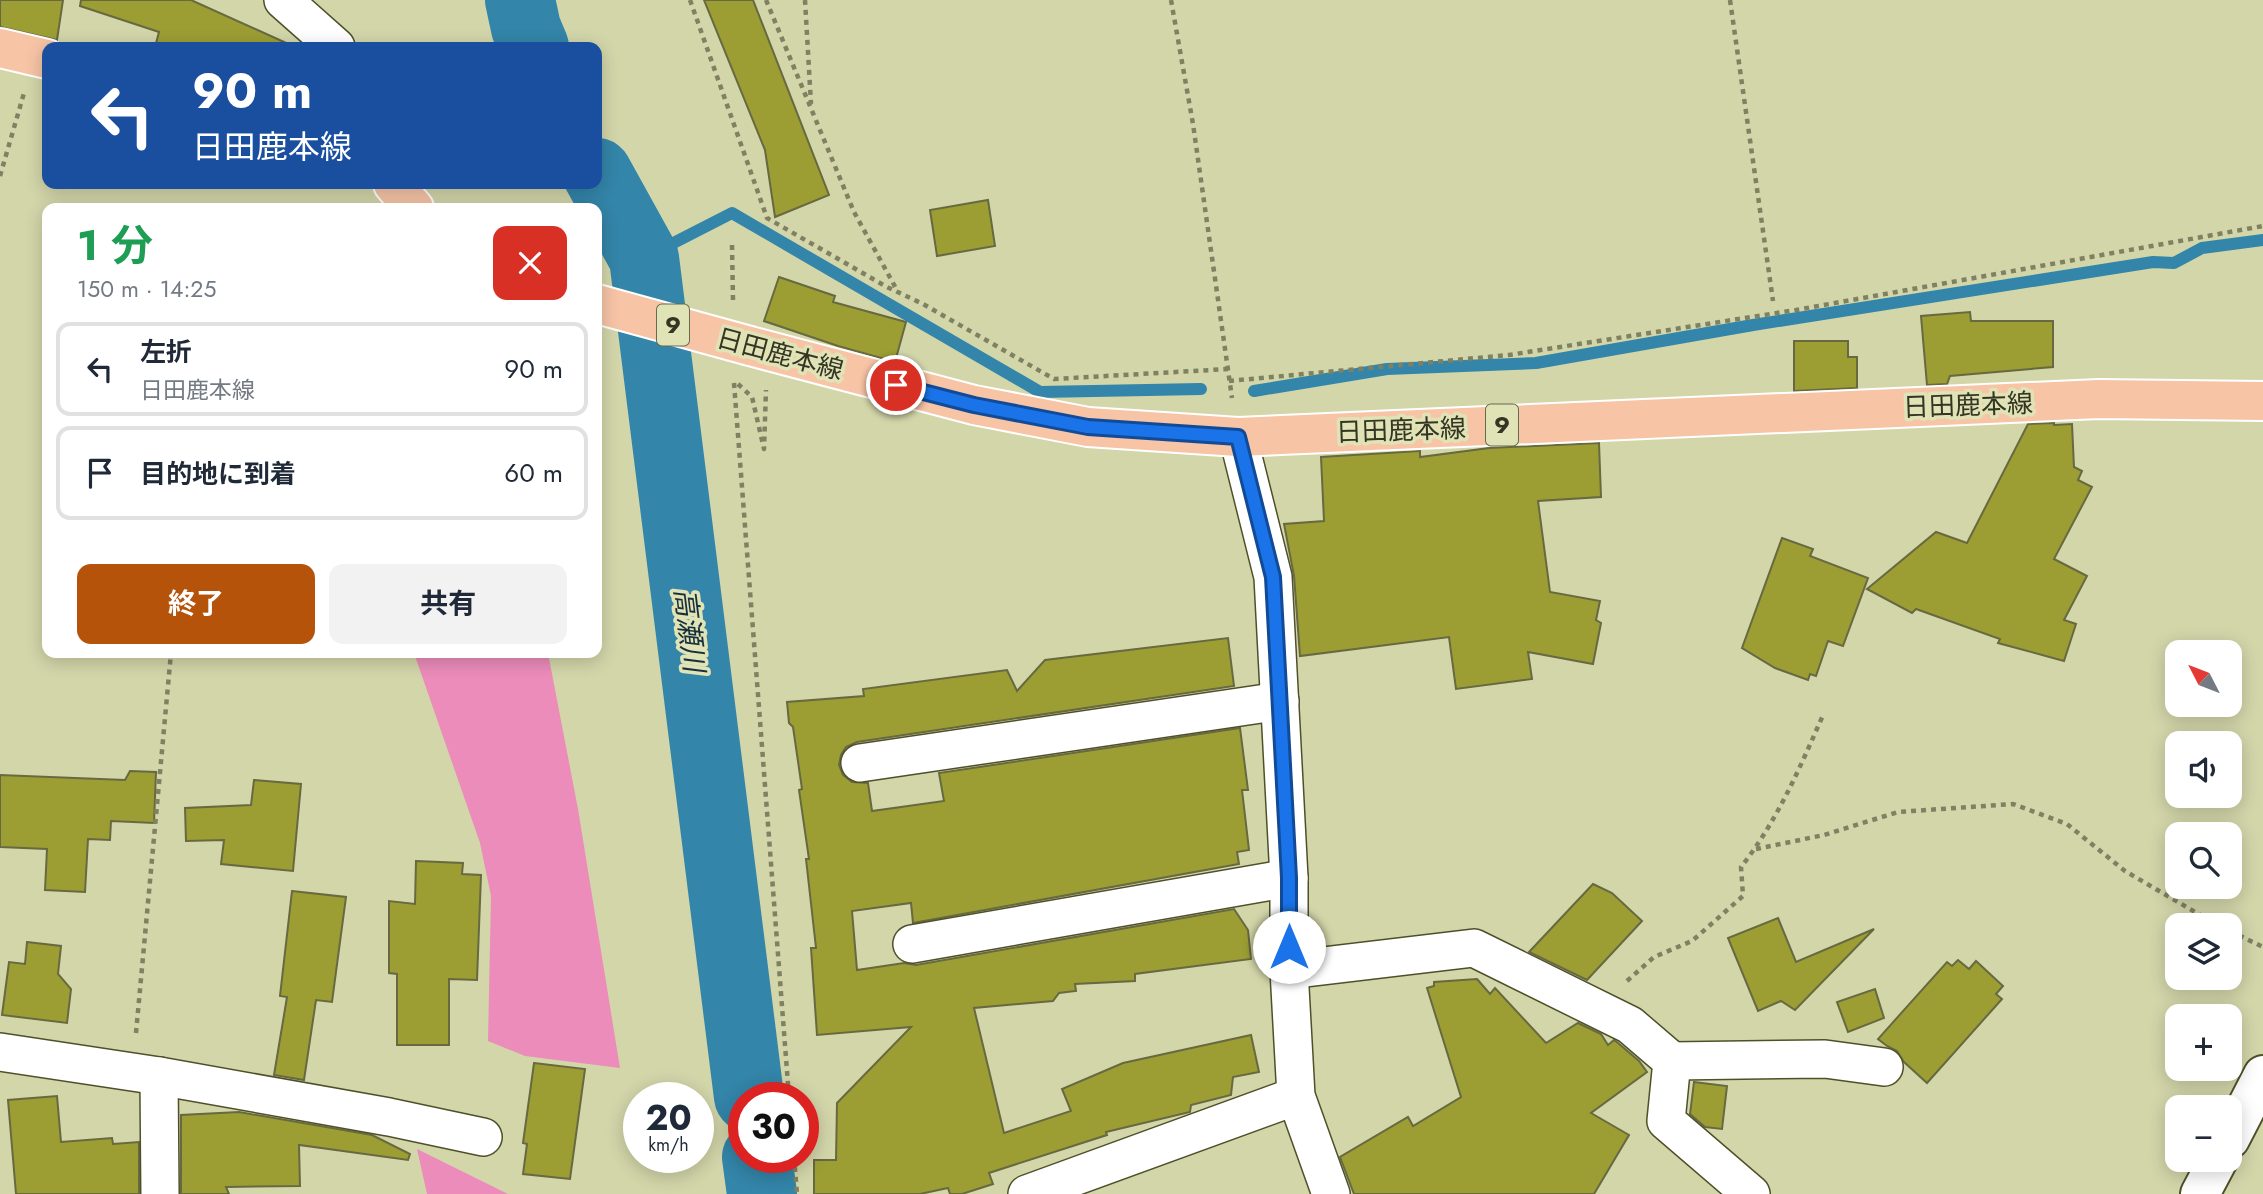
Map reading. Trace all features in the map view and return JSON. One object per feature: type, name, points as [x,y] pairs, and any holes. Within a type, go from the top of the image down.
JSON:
[{"type":"main road","points":[[397,189],[410,203]]},
{"type":"main road","name":"日田鹿本線","points":[[602,305],[974,405],[1075,425],[1238,437],[2099,399],[2263,401]]},
{"type":"street","points":[[283,0],[330,42]]},
{"type":"street","points":[[1238,437],[1273,577],[1289,878],[1289,970],[1296,1096],[1331,1194]]},
{"type":"street","points":[[860,763],[1280,701]]},
{"type":"street","points":[[912,944],[1289,878]]},
{"type":"street","points":[[1289,970],[1474,948],[1630,1025],[1671,1061],[1825,1059],[1884,1067]]},
{"type":"street","points":[[0,1052],[146,1074],[389,1117],[483,1138]]},
{"type":"street","points":[[1671,1061],[1666,1121],[1751,1194]]},
{"type":"street","points":[[146,1074],[160,1194]]},
{"type":"street","points":[[2242,1116],[2263,1075]]},
{"type":"street","points":[[1027,1194],[1296,1096]]},
{"type":"street","points":[[2200,1194],[2212,1172]]},
{"type":"path","points":[[690,0],[767,218],[1054,379],[1228,369]]},
{"type":"path","points":[[766,0],[854,212],[899,293]]},
{"type":"path","points":[[804,0],[811,108]]},
{"type":"path","points":[[1171,0],[1238,437]]},
{"type":"path","points":[[1730,0],[1773,301]]},
{"type":"path","points":[[0,176],[27,54]]},
{"type":"path","points":[[1229,381],[1509,355],[1796,310],[2263,226]]},
{"type":"path","points":[[759,348],[764,449],[752,397],[733,380],[788,1082]]},
{"type":"path","points":[[146,1074],[171,658]]},
{"type":"path","points":[[1601,1010],[1654,957],[1692,941],[1743,896],[1741,867],[1756,849],[1782,807],[1824,713]]},
{"type":"path","points":[[1756,849],[1824,835],[1898,812],[2013,804],[2067,824],[2126,871],[2196,913]]},
{"type":"path","points":[[2242,937],[2263,947]]},
{"type":"path","points":[[795,1173],[797,1194]]},
{"type":"shaded area","points":[[416,658],[549,658],[578,809],[620,1068],[525,1056],[488,1041],[491,896],[480,843]]},
{"type":"shaded area","points":[[417,1149],[508,1194],[427,1194]]},
{"type":"building","points":[[0,0],[63,0],[57,40],[0,27]]},
{"type":"building","points":[[81,0],[191,0],[284,42],[156,42],[159,32],[80,6]]},
{"type":"building","points":[[704,0],[753,0],[829,195],[775,217],[765,150]]},
{"type":"building","points":[[988,200],[995,246],[937,256],[930,210]]},
{"type":"building","points":[[779,277],[835,296],[833,302],[906,322],[895,362],[764,321]]},
{"type":"building","points":[[1970,312],[1971,321],[2053,321],[2053,367],[1950,376],[1947,384],[1927,385],[1921,316]]},
{"type":"building","points":[[1794,341],[1848,341],[1848,357],[1857,357],[1857,388],[1794,391]]},
{"type":"building","points":[[2028,424],[2072,424],[2074,467],[2082,471],[2078,480],[2092,487],[2054,559],[2087,576],[2064,620],[2076,624],[2064,661],[1998,643],[2000,639],[1916,609],[1912,613],[1867,589],[1936,532],[1967,543]]},
{"type":"building","points":[[1599,443],[1601,497],[1538,501],[1550,592],[1600,601],[1596,620],[1601,623],[1593,664],[1528,652],[1532,679],[1456,689],[1449,637],[1300,656],[1294,576],[1284,524],[1324,521],[1321,457],[1420,451],[1420,457],[1489,448]]},
{"type":"building","points":[[1782,538],[1813,549],[1810,556],[1868,578],[1843,646],[1828,641],[1816,676],[1810,674],[1808,680],[1775,668],[1742,648]]},
{"type":"building","points":[[1228,638],[1234,686],[857,742],[846,747],[841,755],[839,765],[843,775],[852,782],[868,783],[872,811],[944,801],[939,773],[1240,728],[1248,790],[1242,790],[1249,850],[1237,852],[1239,864],[913,923],[911,903],[852,911],[857,970],[904,963],[916,965],[1234,909],[1248,930],[1251,959],[1135,974],[1135,981],[1075,984],[1076,991],[1059,993],[1053,1001],[974,1008],[1004,1133],[1071,1111],[1062,1089],[1123,1063],[1251,1035],[1259,1072],[1233,1077],[1231,1095],[1191,1105],[1190,1112],[1106,1132],[1107,1135],[989,1173],[993,1184],[962,1194],[950,1194],[948,1188],[920,1194],[814,1194],[814,1173],[819,1173],[819,1160],[836,1160],[837,1103],[911,1027],[817,1035],[811,948],[816,948],[806,859],[809,859],[799,790],[802,789],[787,702],[864,696],[863,689],[1007,670],[1017,691],[1045,660]]},
{"type":"building","points":[[130,771],[156,772],[154,823],[111,821],[110,840],[88,839],[85,892],[45,890],[47,849],[0,847],[0,775],[125,780]]},
{"type":"building","points":[[254,780],[301,784],[293,871],[221,864],[224,840],[186,841],[185,808],[251,805]]},
{"type":"building","points":[[416,861],[463,863],[462,874],[481,875],[477,980],[449,979],[449,1045],[397,1045],[397,974],[389,973],[389,901],[415,904]]},
{"type":"building","points":[[1593,884],[1612,893],[1642,921],[1587,980],[1529,952]]},
{"type":"building","points":[[292,891],[346,897],[332,1002],[316,1000],[304,1080],[274,1075],[287,997],[280,996]]},
{"type":"building","points":[[1778,918],[1796,962],[1874,929],[1795,1010],[1781,1001],[1758,1011],[1728,938]]},
{"type":"building","points":[[27,942],[61,946],[58,974],[71,989],[67,1023],[2,1015],[9,962],[25,964]]},
{"type":"building","points":[[1958,960],[1969,969],[1976,961],[2003,986],[1996,994],[2002,999],[1927,1083],[1904,1062],[1897,1051],[1878,1039],[1947,962],[1952,966]]},
{"type":"building","points":[[1477,979],[1490,994],[1495,988],[1546,1043],[1578,1023],[1601,1034],[1608,1045],[1614,1040],[1639,1061],[1647,1072],[1591,1113],[1629,1135],[1594,1194],[1354,1194],[1340,1157],[1408,1117],[1413,1126],[1461,1097],[1427,988],[1434,986],[1434,982]]},
{"type":"building","points":[[1875,989],[1884,1018],[1848,1032],[1837,1002]]},
{"type":"building","points":[[534,1063],[585,1069],[570,1179],[523,1174],[527,1144],[523,1143]]},
{"type":"building","points":[[1694,1082],[1727,1086],[1722,1129],[1705,1127],[1690,1114]]},
{"type":"building","points":[[57,1096],[61,1142],[112,1138],[113,1144],[139,1142],[139,1194],[16,1194],[8,1100]]},
{"type":"building","points":[[239,1112],[372,1135],[410,1154],[408,1160],[299,1145],[300,1186],[226,1187],[229,1194],[181,1194],[181,1115]]},
{"type":"waterway","name":"高瀬川","points":[[520,0],[532,42]]},
{"type":"waterway","name":"高瀬川","points":[[602,182],[644,258],[747,1082]]},
{"type":"waterway","points":[[644,258],[732,213],[1040,392],[1201,389]]},
{"type":"waterway","points":[[1254,391],[1387,369],[1536,363],[1753,325],[2153,262],[2174,263],[2202,248],[2263,240]]},
{"type":"waterway","name":"高瀬川","points":[[759,1173],[762,1194]]},
{"type":"route","points":[[896,385],[974,405],[1088,427],[1238,437],[1273,577],[1289,878],[1289,947]]}]
